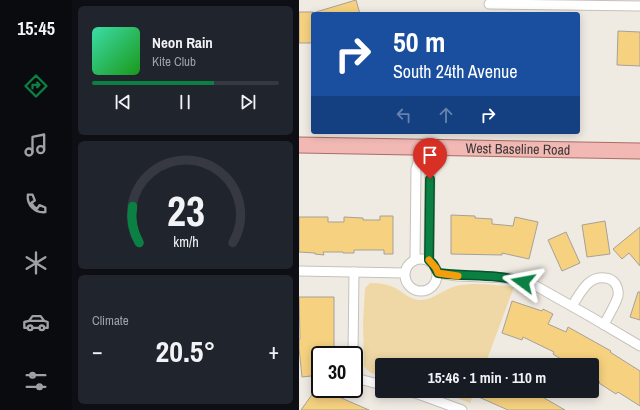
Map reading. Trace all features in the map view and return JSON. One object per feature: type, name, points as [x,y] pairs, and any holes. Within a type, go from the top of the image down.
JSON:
[{"type":"main road","name":"West Baseline Road","points":[[299,145],[640,151]]},
{"type":"street","points":[[489,4],[640,6]]},
{"type":"street","points":[[415,260],[416,169],[423,146]]},
{"type":"street","points":[[423,146],[430,169],[429,260]]},
{"type":"street","points":[[422,258],[429,260],[438,273],[435,284],[427,290],[421,291],[411,288],[405,278],[408,265],[415,260],[422,258]]},
{"type":"street","points":[[299,271],[405,274]]},
{"type":"street","points":[[353,346],[354,272]]},
{"type":"street","points":[[438,273],[457,276],[510,278],[537,286],[640,346]]},
{"type":"street","points":[[572,306],[584,287],[590,281],[597,277],[609,278],[618,288],[618,295],[604,325]]},
{"type":"street","points":[[363,378],[375,382]]},
{"type":"street","points":[[429,398],[463,410]]},
{"type":"shaded area","points":[[370,283],[391,286],[410,297],[424,300],[456,286],[485,284],[514,287],[488,358],[375,358],[375,374],[369,372],[364,366],[363,323],[365,288]]},
{"type":"shaded area","points":[[457,398],[472,398],[470,403]]},
{"type":"building","points":[[356,0],[359,12],[316,12]]},
{"type":"building","points":[[299,12],[311,12],[311,43],[299,43]]},
{"type":"building","points":[[618,31],[640,32],[640,66],[617,65]]},
{"type":"building","points":[[451,215],[475,216],[475,218],[492,219],[492,224],[513,226],[515,217],[538,222],[529,259],[502,253],[502,255],[451,254]]},
{"type":"building","points":[[380,216],[393,216],[393,254],[384,254],[384,250],[354,250],[354,253],[323,252],[324,255],[299,252],[299,217],[328,217],[328,222],[344,222],[344,217],[363,218],[363,220],[380,220]]},
{"type":"building","points":[[605,221],[610,254],[587,257],[582,225]]},
{"type":"building","points":[[640,227],[640,266],[629,253],[622,259],[613,249]]},
{"type":"building","points":[[566,232],[580,263],[562,271],[548,240]]},
{"type":"building","points":[[638,292],[640,292],[640,320],[630,317]]},
{"type":"building","points":[[299,297],[334,297],[334,346],[311,346],[311,376],[302,377],[299,348]]},
{"type":"building","points":[[512,301],[542,311],[543,309],[553,314],[548,324],[566,332],[568,327],[611,351],[610,352],[640,371],[640,406],[618,392],[616,394],[599,383],[599,358],[559,358],[553,354],[554,352],[523,337],[522,340],[502,333]]},
{"type":"building","points":[[311,396],[311,398],[341,398],[369,410],[301,410]]},
{"type":"building","points":[[481,398],[544,398],[565,410],[508,410]]},
{"type":"slow traffic","points":[[429,260],[436,268],[438,273],[458,276]]},
{"type":"route","points":[[430,179],[429,260],[436,268],[438,273],[457,276],[510,278],[523,282]]}]
